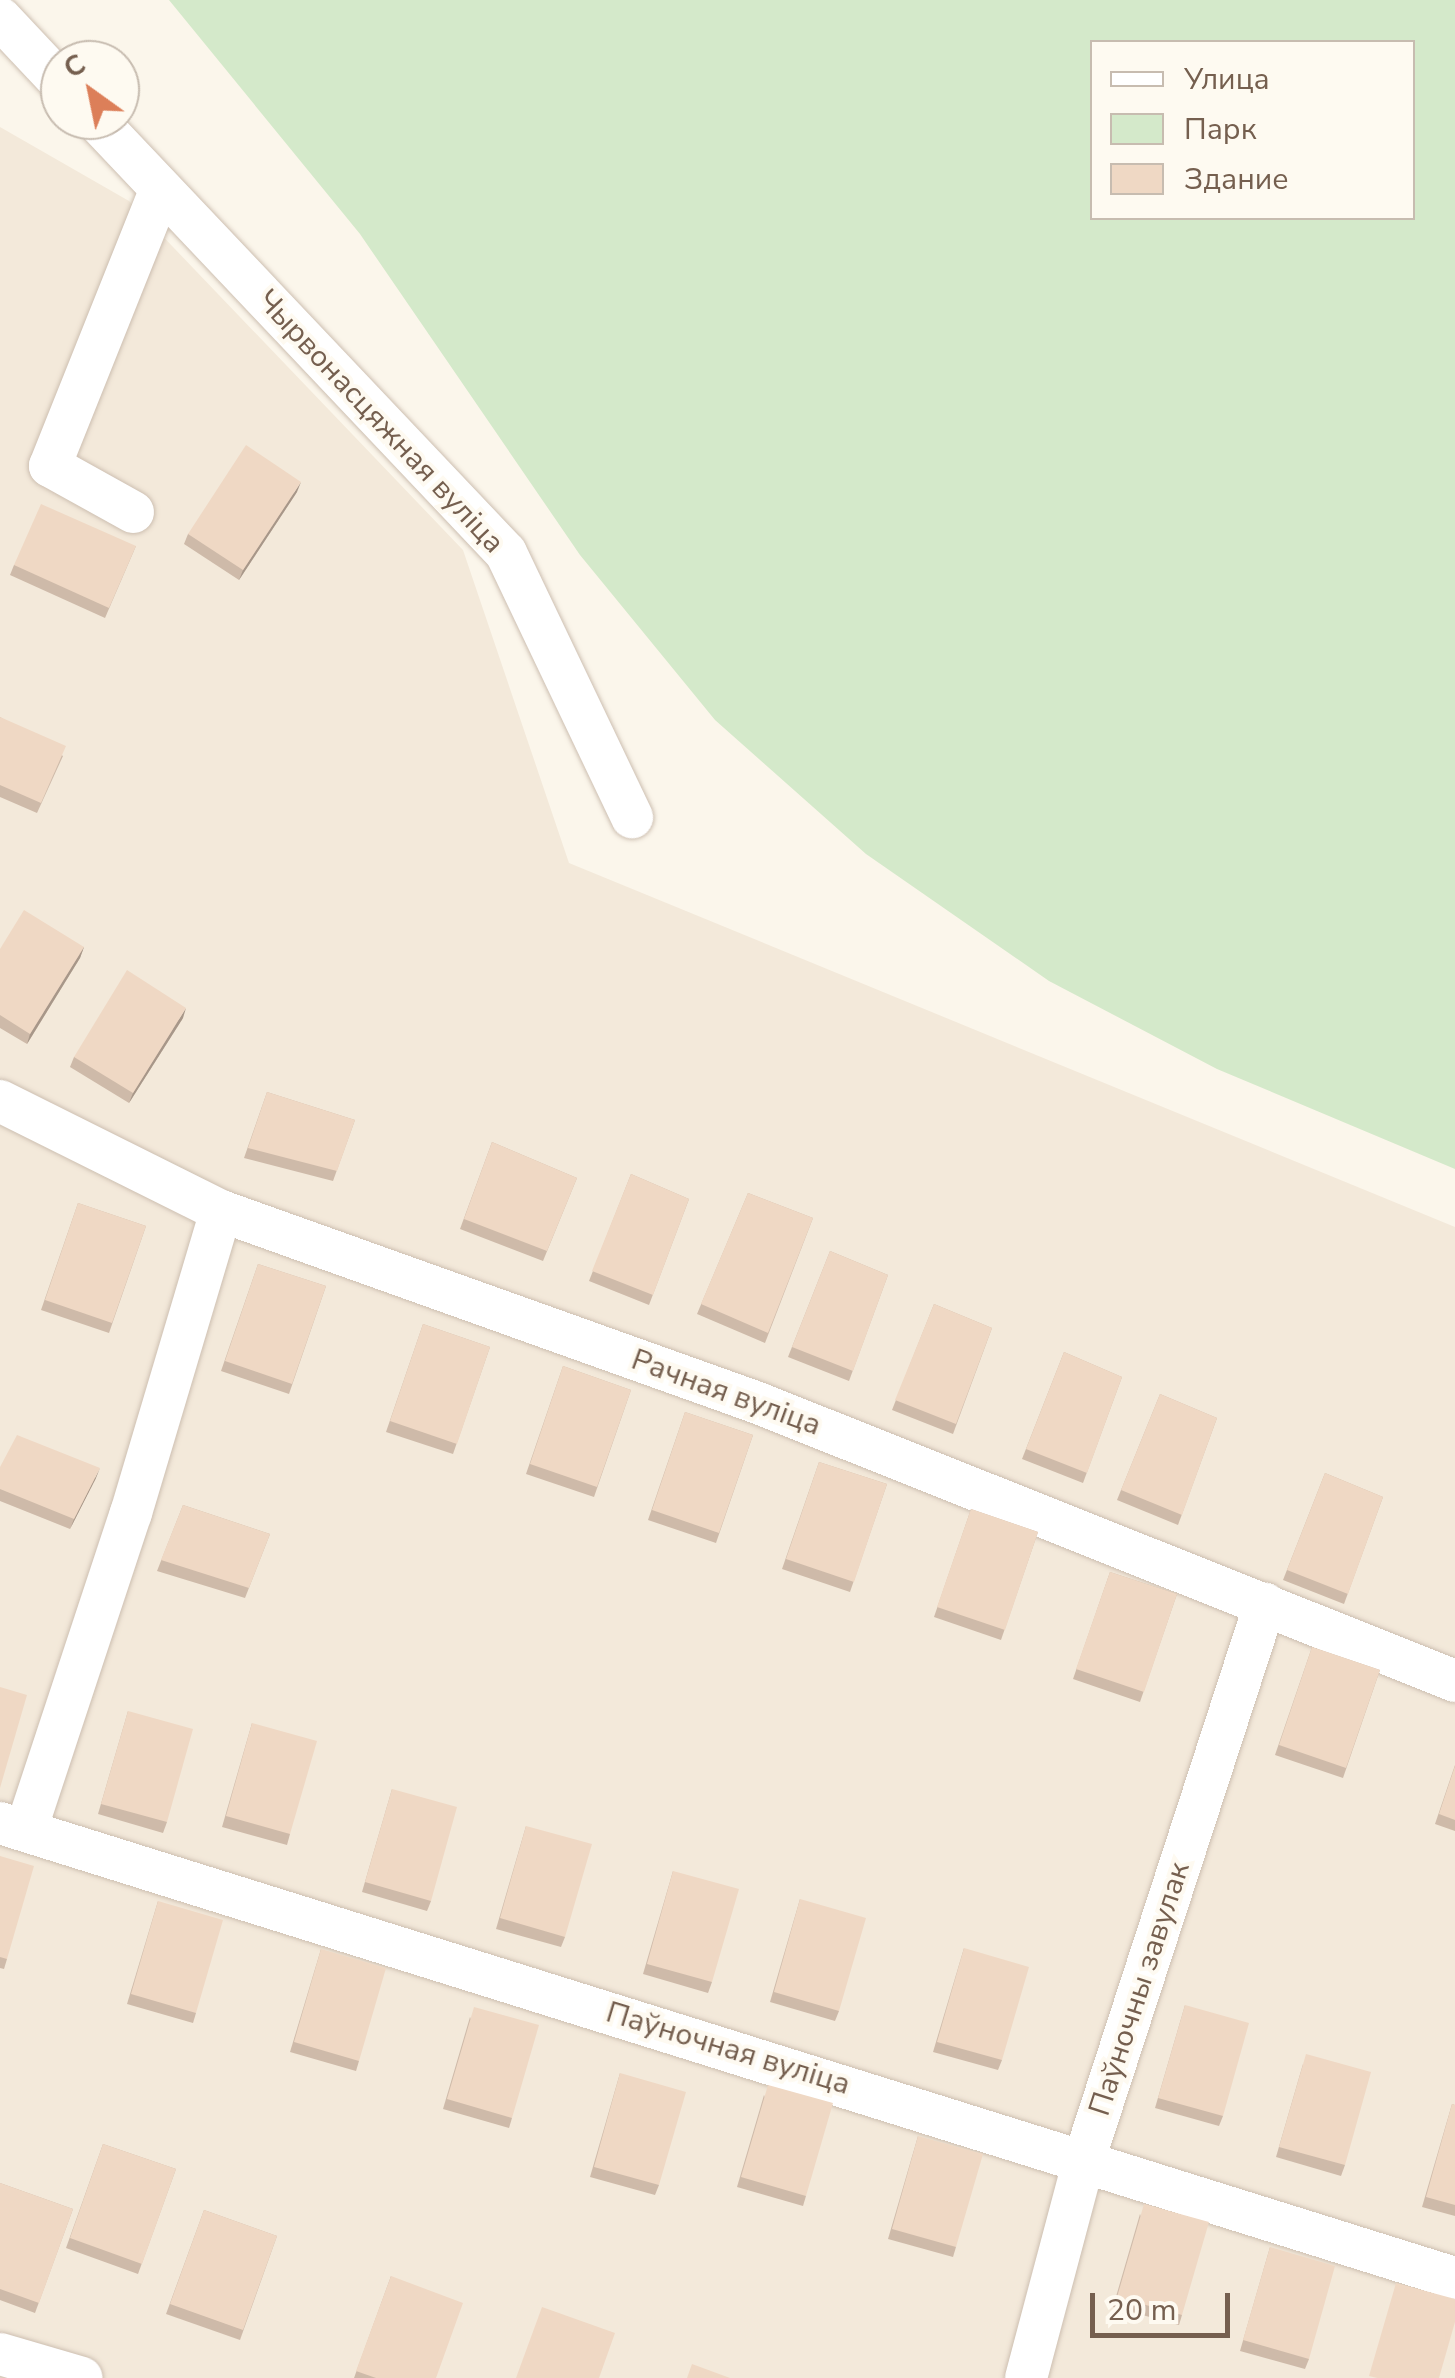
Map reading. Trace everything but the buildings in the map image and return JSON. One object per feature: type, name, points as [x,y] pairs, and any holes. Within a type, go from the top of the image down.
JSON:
[{"type":"street","points":[[0,18],[40,61]]},
{"type":"street","name":"Чырвонасцяжная вуліца","points":[[115,140],[506,553],[632,817]]},
{"type":"street","points":[[133,512],[50,466],[161,189]]},
{"type":"street","name":"Рачная вуліца","points":[[0,1101],[221,1211],[758,1402],[1455,1681]]},
{"type":"street","points":[[13,1826],[131,1513],[221,1211]]},
{"type":"street","name":"Паўночны завулак","points":[[1026,2378],[1084,2160],[1264,1604]]},
{"type":"street","name":"Паўночная вуліца","points":[[13,1826],[1455,2278]]},
{"type":"street","points":[[0,2354],[82,2378]]},
{"type":"shaded area","points":[[0,127],[129,201],[463,550],[569,863],[1455,1227],[1455,2378],[0,2378]]},
{"type":"green space","points":[[169,0],[1455,0],[1455,1169],[1217,1069],[1049,981],[866,854],[715,720],[580,555],[360,234]]}]
